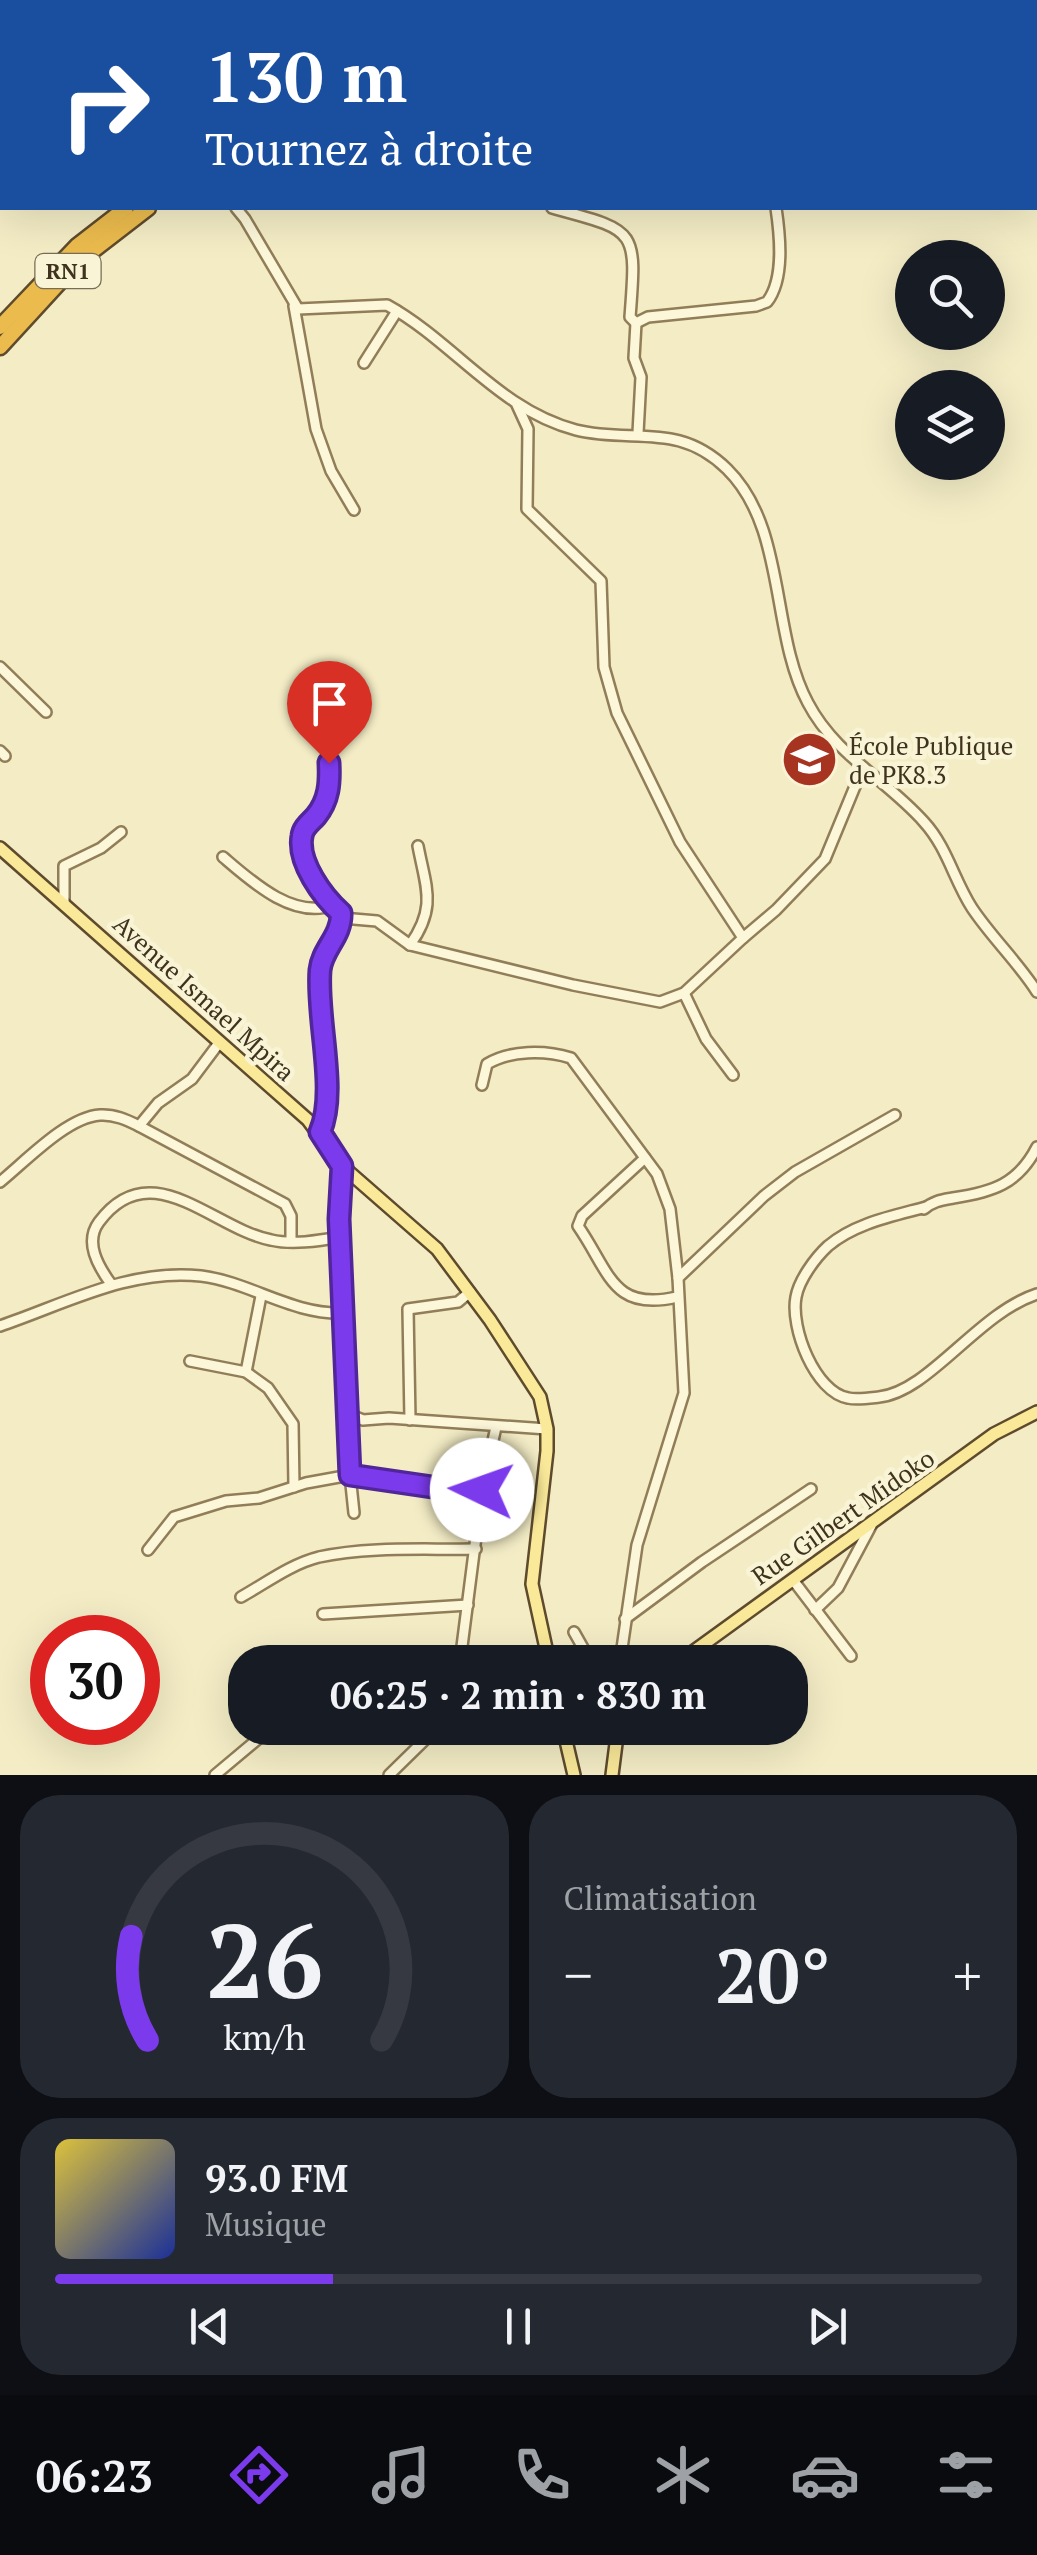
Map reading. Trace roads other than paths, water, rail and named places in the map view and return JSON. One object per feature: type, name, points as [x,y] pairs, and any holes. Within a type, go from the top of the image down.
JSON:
[{"type":"highway","name":"RN1","points":[[2,324],[69,253],[122,210]]},
{"type":"highway","name":"RN1","points":[[0,347],[78,262],[145,210]]},
{"type":"main road","name":"Avenue Ismael Mpira","points":[[0,848],[320,1132],[342,1166],[421,1233],[470,1292],[540,1397],[547,1429],[532,1584],[545,1645]]},
{"type":"main road","name":"Rue Gilbert Midoko","points":[[702,1645],[1004,1427],[1037,1412]]},
{"type":"main road","points":[[568,1745],[574,1775]]},
{"type":"main road","points":[[612,1775],[616,1745]]},
{"type":"street","points":[[238,210],[294,306],[316,428],[331,471],[354,510]]},
{"type":"street","points":[[561,210],[599,219],[619,228],[628,238],[634,258],[630,317],[636,323],[634,358],[641,376],[638,434]]},
{"type":"street","points":[[636,323],[648,318],[767,302],[776,280],[780,233],[776,210]]},
{"type":"street","points":[[294,306],[303,310],[376,304],[398,311],[517,406],[576,430],[668,437],[704,452],[729,470],[746,492],[774,573],[793,663],[806,701],[830,736],[926,824],[947,856],[970,905],[1037,992]]},
{"type":"street","points":[[364,363],[398,311]]},
{"type":"street","points":[[517,406],[528,429],[527,509],[600,580],[604,667],[617,713],[680,842],[744,938]]},
{"type":"street","points":[[0,667],[46,712]]},
{"type":"street","points":[[320,1132],[329,1102],[319,1001],[320,964],[342,918],[317,888],[302,842],[302,834],[328,793],[323,716]]},
{"type":"street","points":[[342,918],[377,921],[410,945],[660,1002],[684,993],[776,910],[825,859],[863,767]]},
{"type":"street","points":[[64,902],[64,866],[102,848],[121,832]]},
{"type":"street","points":[[410,945],[427,918],[429,905],[418,846]]},
{"type":"street","points":[[223,857],[251,883],[307,910],[332,905]]},
{"type":"street","points":[[684,993],[706,1039],[733,1075]]},
{"type":"street","points":[[139,1126],[158,1104],[192,1079],[219,1043]]},
{"type":"street","points":[[482,1085],[487,1064],[499,1057],[552,1054],[571,1058],[645,1158],[665,1192],[678,1278],[684,1393],[662,1454],[638,1545],[620,1662],[587,1655],[574,1632]]},
{"type":"street","points":[[0,1182],[76,1122],[101,1115],[139,1126],[285,1204],[291,1216],[291,1241]]},
{"type":"street","points":[[678,1278],[764,1196],[795,1172],[895,1115]]},
{"type":"street","points":[[1037,1147],[1024,1169],[1003,1187],[937,1201],[923,1211],[846,1233],[826,1248],[807,1272],[796,1298],[797,1322],[811,1369],[824,1383],[846,1398],[886,1396],[935,1366],[987,1320],[1037,1294]]},
{"type":"street","points":[[645,1158],[582,1216],[578,1226],[616,1286],[626,1294],[646,1302],[677,1297]]},
{"type":"street","points":[[342,1166],[340,1237],[346,1413],[354,1513]]},
{"type":"street","points":[[111,1284],[100,1269],[92,1239],[96,1226],[114,1206],[141,1194],[169,1194],[258,1237],[291,1241],[340,1237]]},
{"type":"street","points":[[0,1326],[111,1284],[200,1276],[323,1313],[343,1313]]},
{"type":"street","points":[[410,1420],[408,1309],[458,1302],[470,1292]]},
{"type":"street","points":[[246,1372],[261,1296]]},
{"type":"street","points":[[190,1361],[246,1372],[268,1388],[292,1424],[294,1487]]},
{"type":"street","points":[[346,1413],[363,1420],[547,1429]]},
{"type":"street","points":[[462,1645],[482,1490],[496,1427]]},
{"type":"street","points":[[148,1550],[174,1517],[350,1475],[482,1490]]},
{"type":"street","points":[[625,1619],[811,1489]]},
{"type":"street","points":[[815,1610],[838,1588],[871,1525]]},
{"type":"street","points":[[242,1597],[299,1564],[319,1557],[476,1549]]},
{"type":"street","points":[[794,1580],[851,1656]]},
{"type":"street","points":[[324,1614],[468,1605]]},
{"type":"street","points":[[216,1775],[252,1745]]},
{"type":"street","points":[[389,1775],[420,1745]]},
{"type":"place","name":"École Publique de PK8.3","points":[[810,760]]}]
